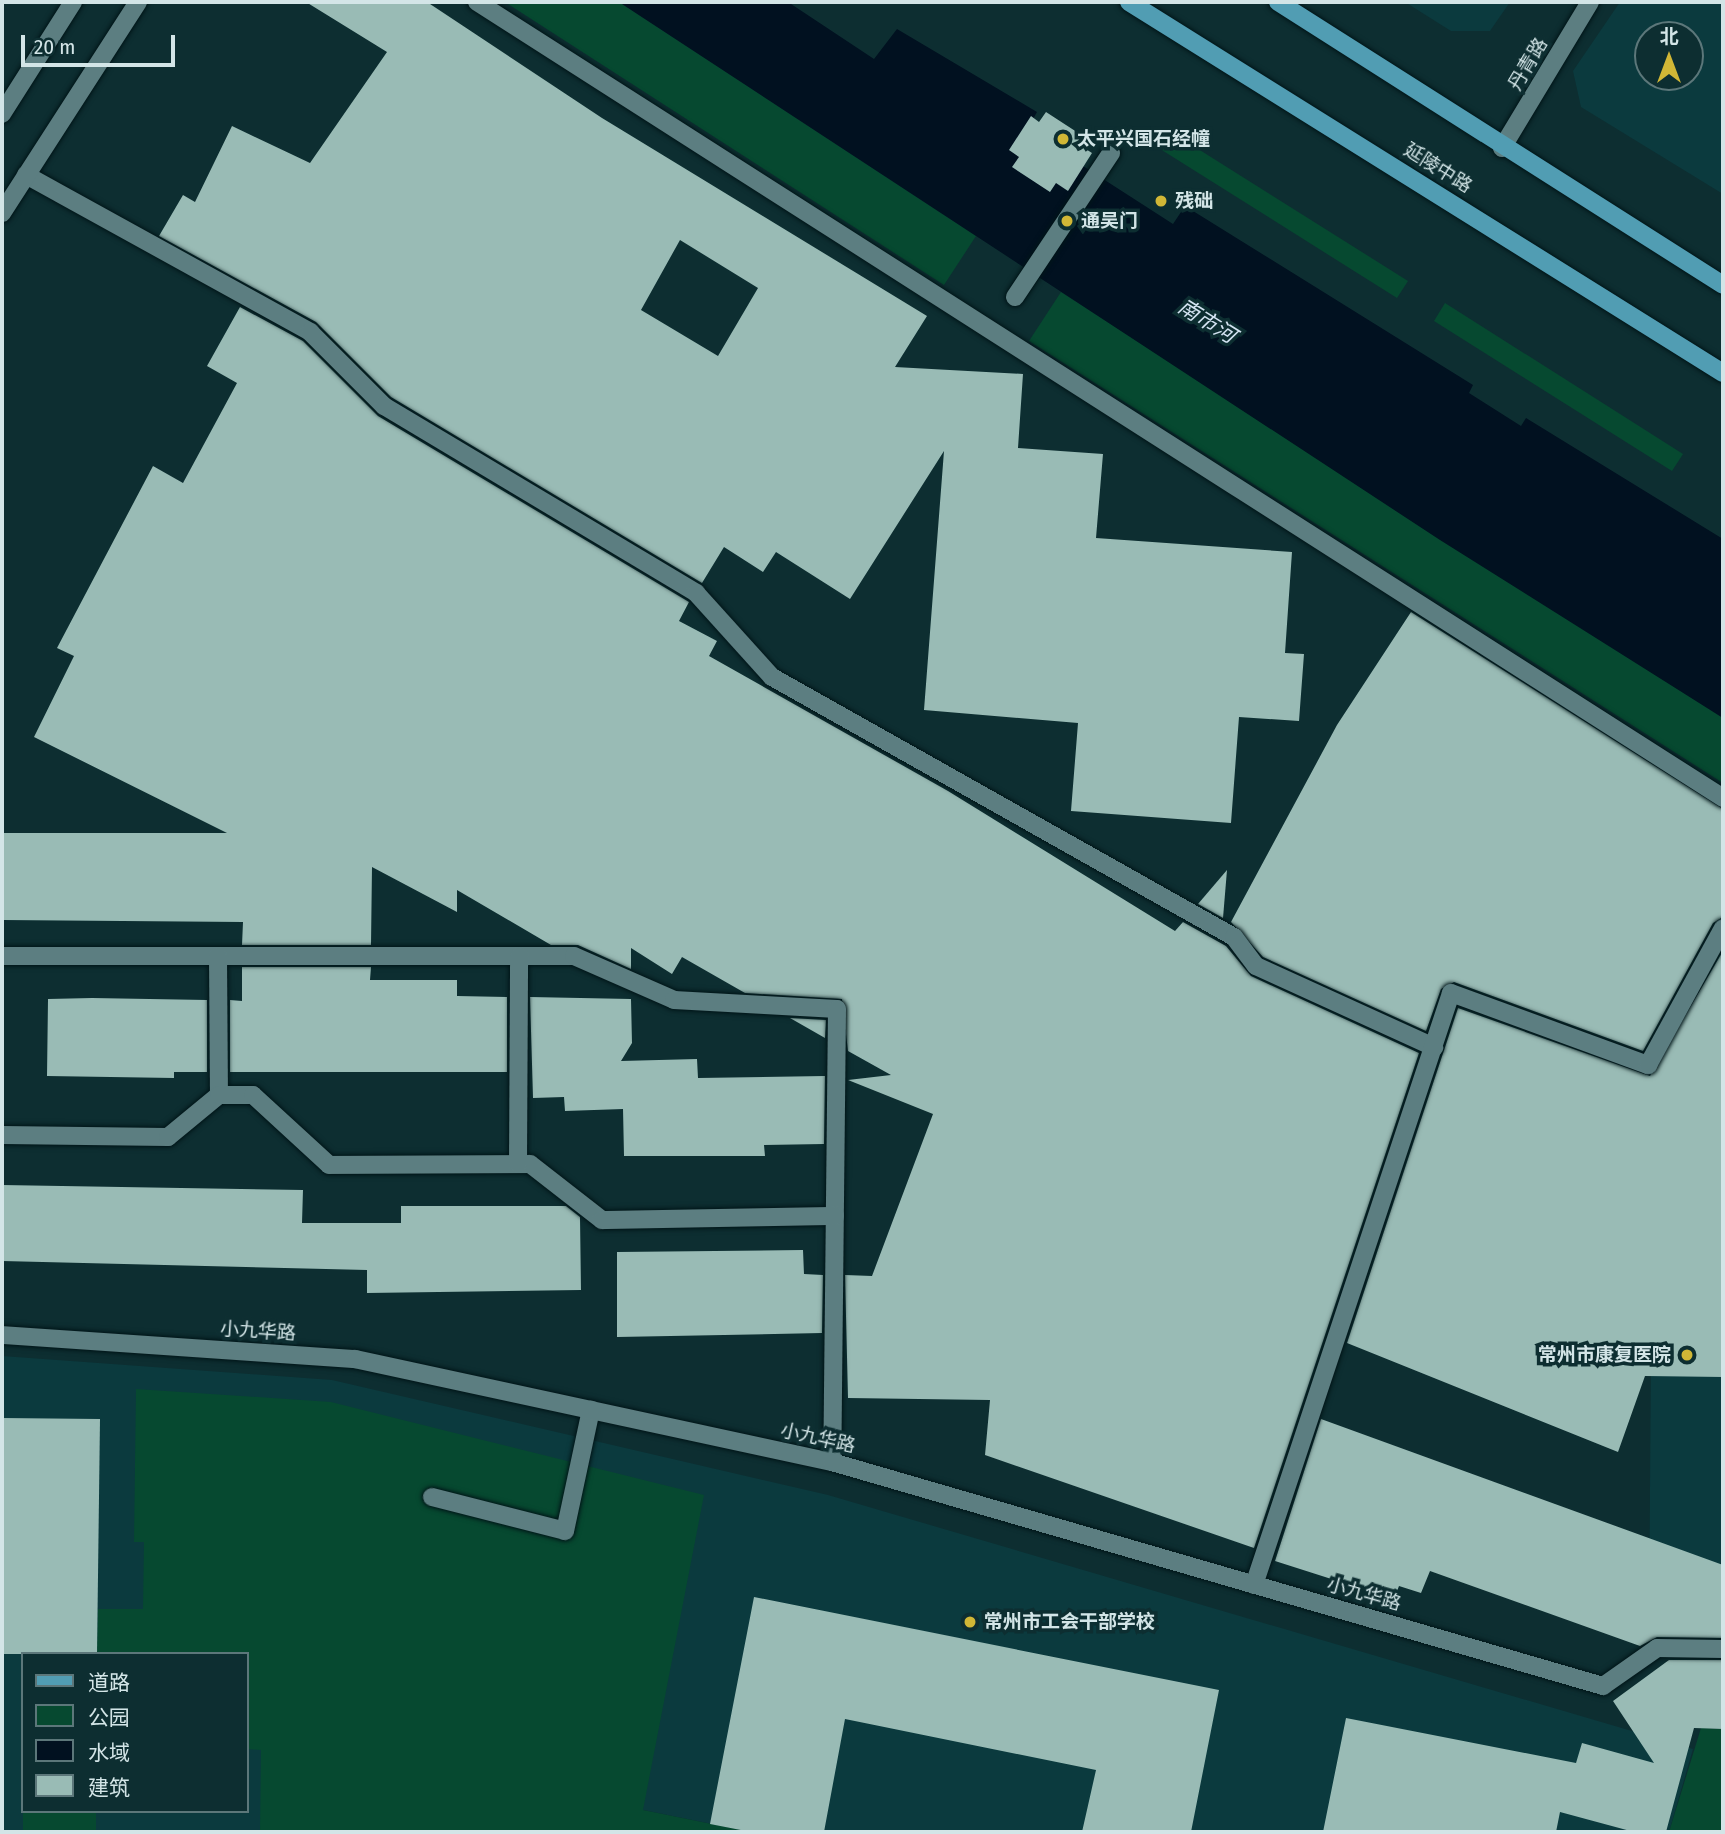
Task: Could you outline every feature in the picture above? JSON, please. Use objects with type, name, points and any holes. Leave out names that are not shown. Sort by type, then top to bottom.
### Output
[{"type":"main road","name":"延陵中路","points":[[1129,2],[1723,373]]},
{"type":"main road","points":[[1278,2],[1502,148],[1723,285]]},
{"type":"street","points":[[2,114],[73,2]]},
{"type":"street","points":[[2,213],[138,2]]},
{"type":"street","points":[[477,2],[1723,797]]},
{"type":"street","name":"丹青路","points":[[1502,148],[1590,2]]},
{"type":"street","points":[[1014,298],[1111,153]]},
{"type":"street","points":[[26,175],[310,332],[384,406],[696,593],[772,677],[1234,937],[1256,966],[1434,1046]]},
{"type":"street","points":[[1254,1585],[1451,992],[1648,1065],[1723,928]]},
{"type":"street","points":[[2,956],[574,956],[674,1000],[837,1009],[832,1462]]},
{"type":"street","points":[[218,956],[219,1096]]},
{"type":"street","points":[[517,1164],[519,956]]},
{"type":"street","points":[[2,1135],[168,1137],[219,1096],[253,1096],[329,1165],[530,1164],[602,1220],[835,1216]]},
{"type":"street","name":"小九华路","points":[[2,1335],[355,1359],[832,1462],[1603,1686],[1657,1648],[1723,1649]]},
{"type":"street","points":[[432,1497],[565,1531],[591,1410]]},
{"type":"shaded area","points":[[1405,2],[1510,2],[1490,31],[1451,31]]},
{"type":"shaded area","points":[[1620,2],[1723,2],[1723,194],[1581,107],[1573,71]]},
{"type":"shaded area","name":"常州市康复医院","points":[[1723,949],[1723,1630],[1649,1628],[1653,1081]]},
{"type":"shaded area","points":[[2,1356],[332,1380],[828,1495],[1693,1749],[1669,1832],[751,1832],[643,1810],[638,1832],[2,1832]]},
{"type":"green space","points":[[505,2],[619,2],[976,236],[944,285]]},
{"type":"green space","points":[[1168,130],[1408,281],[1397,298],[1157,147]]},
{"type":"green space","points":[[1061,292],[1723,718],[1723,783],[1029,341]]},
{"type":"green space","points":[[1445,303],[1683,454],[1672,471],[1434,321]]},
{"type":"green space","points":[[136,1389],[331,1402],[704,1495],[643,1810],[751,1832],[260,1832],[261,1750],[248,1749],[248,1652],[97,1652],[98,1609],[143,1609],[144,1542],[134,1542]]},
{"type":"green space","points":[[1701,1728],[1723,1729],[1723,1832],[1669,1832]]},
{"type":"green space","points":[[23,1813],[96,1813],[96,1832],[23,1832]]},
{"type":"water","name":"南市河","points":[[619,2],[788,2],[874,59],[897,29],[1037,112],[1027,130],[1173,224],[1185,206],[1473,385],[1469,393],[1521,426],[1526,418],[1723,539],[1723,718],[1440,540]]},
{"type":"building","points":[[306,2],[427,2],[602,118],[927,316],[895,367],[1023,374],[1018,448],[1103,454],[1096,538],[1292,552],[1285,653],[1304,654],[1299,721],[1239,717],[1231,823],[1071,811],[1078,723],[924,710],[944,451],[850,599],[776,552],[763,572],[724,547],[702,583],[391,397],[316,322],[159,236],[183,195],[195,202],[232,126],[310,163],[387,52]],"holes":[[[680,240],[758,288],[718,356],[641,310]]]},
{"type":"building","points":[[1046,112],[1086,138],[1081,146],[1092,153],[1068,191],[1056,183],[1050,192],[1012,167],[1019,157],[1009,150],[1031,116],[1039,122]]},
{"type":"building","points":[[240,307],[303,341],[378,416],[689,602],[679,621],[717,641],[709,656],[948,791],[1175,931],[1183,922],[1226,946],[1251,976],[1419,1053],[1254,1548],[985,1455],[990,1400],[848,1398],[845,1275],[872,1276],[933,1114],[848,1080],[891,1075],[848,1051],[842,999],[745,993],[682,957],[672,974],[631,948],[631,969],[578,945],[551,945],[457,890],[457,912],[372,867],[371,945],[242,945],[243,922],[2,920],[2,833],[227,833],[34,737],[74,656],[57,648],[153,466],[183,483],[237,383],[207,366]]},
{"type":"building","points":[[1411,612],[1723,809],[1723,917],[1713,923],[1643,1051],[1454,982],[1441,989],[1426,1031],[1263,957],[1231,922],[1337,725]]},
{"type":"building","points":[[1227,870],[1223,918],[1198,904]]},
{"type":"building","points":[[1723,951],[1723,1377],[1645,1376],[1618,1452],[1347,1343],[1458,1008],[1650,1076]]},
{"type":"building","points":[[242,967],[371,967],[370,980],[457,980],[457,996],[507,997],[507,1072],[230,1072],[230,1000],[242,1001]]},
{"type":"building","points":[[530,997],[631,999],[632,1043],[621,1061],[697,1059],[698,1078],[825,1076],[824,1144],[764,1145],[765,1156],[624,1156],[623,1109],[565,1111],[564,1097],[533,1098]]},
{"type":"building","points":[[48,999],[207,1000],[207,1072],[174,1072],[174,1078],[47,1076]]},
{"type":"building","points":[[790,1018],[826,1020],[825,1038]]},
{"type":"building","points":[[2,1185],[303,1190],[302,1223],[401,1223],[401,1206],[566,1206],[580,1217],[581,1290],[367,1293],[367,1270],[2,1261]]},
{"type":"building","points":[[803,1250],[804,1274],[823,1275],[822,1333],[617,1337],[617,1252]]},
{"type":"building","points":[[2,1418],[100,1419],[97,1652],[2,1654]]},
{"type":"building","points":[[1321,1419],[1723,1565],[1723,1638],[1657,1637],[1640,1646],[1430,1571],[1421,1593],[1399,1586],[1394,1599],[1275,1561]]},
{"type":"building","points":[[754,1597],[1219,1690],[1191,1832],[1082,1832],[1096,1770],[845,1719],[824,1832],[751,1832],[710,1824]]},
{"type":"building","points":[[1669,1660],[1723,1660],[1723,1729],[1694,1728],[1666,1832],[1634,1832],[1560,1812],[1556,1832],[1323,1832],[1346,1718],[1576,1763],[1582,1743],[1654,1763],[1613,1701]]},
{"type":"place","name":"太平兴国石经幢","points":[[1063,139]]},
{"type":"place","name":"残础","points":[[1161,201]]},
{"type":"place","name":"通吴门","points":[[1067,221]]},
{"type":"place","name":"常州市康复医院","points":[[1687,1355]]},
{"type":"place","name":"常州市工会干部学校","points":[[970,1622]]}]
